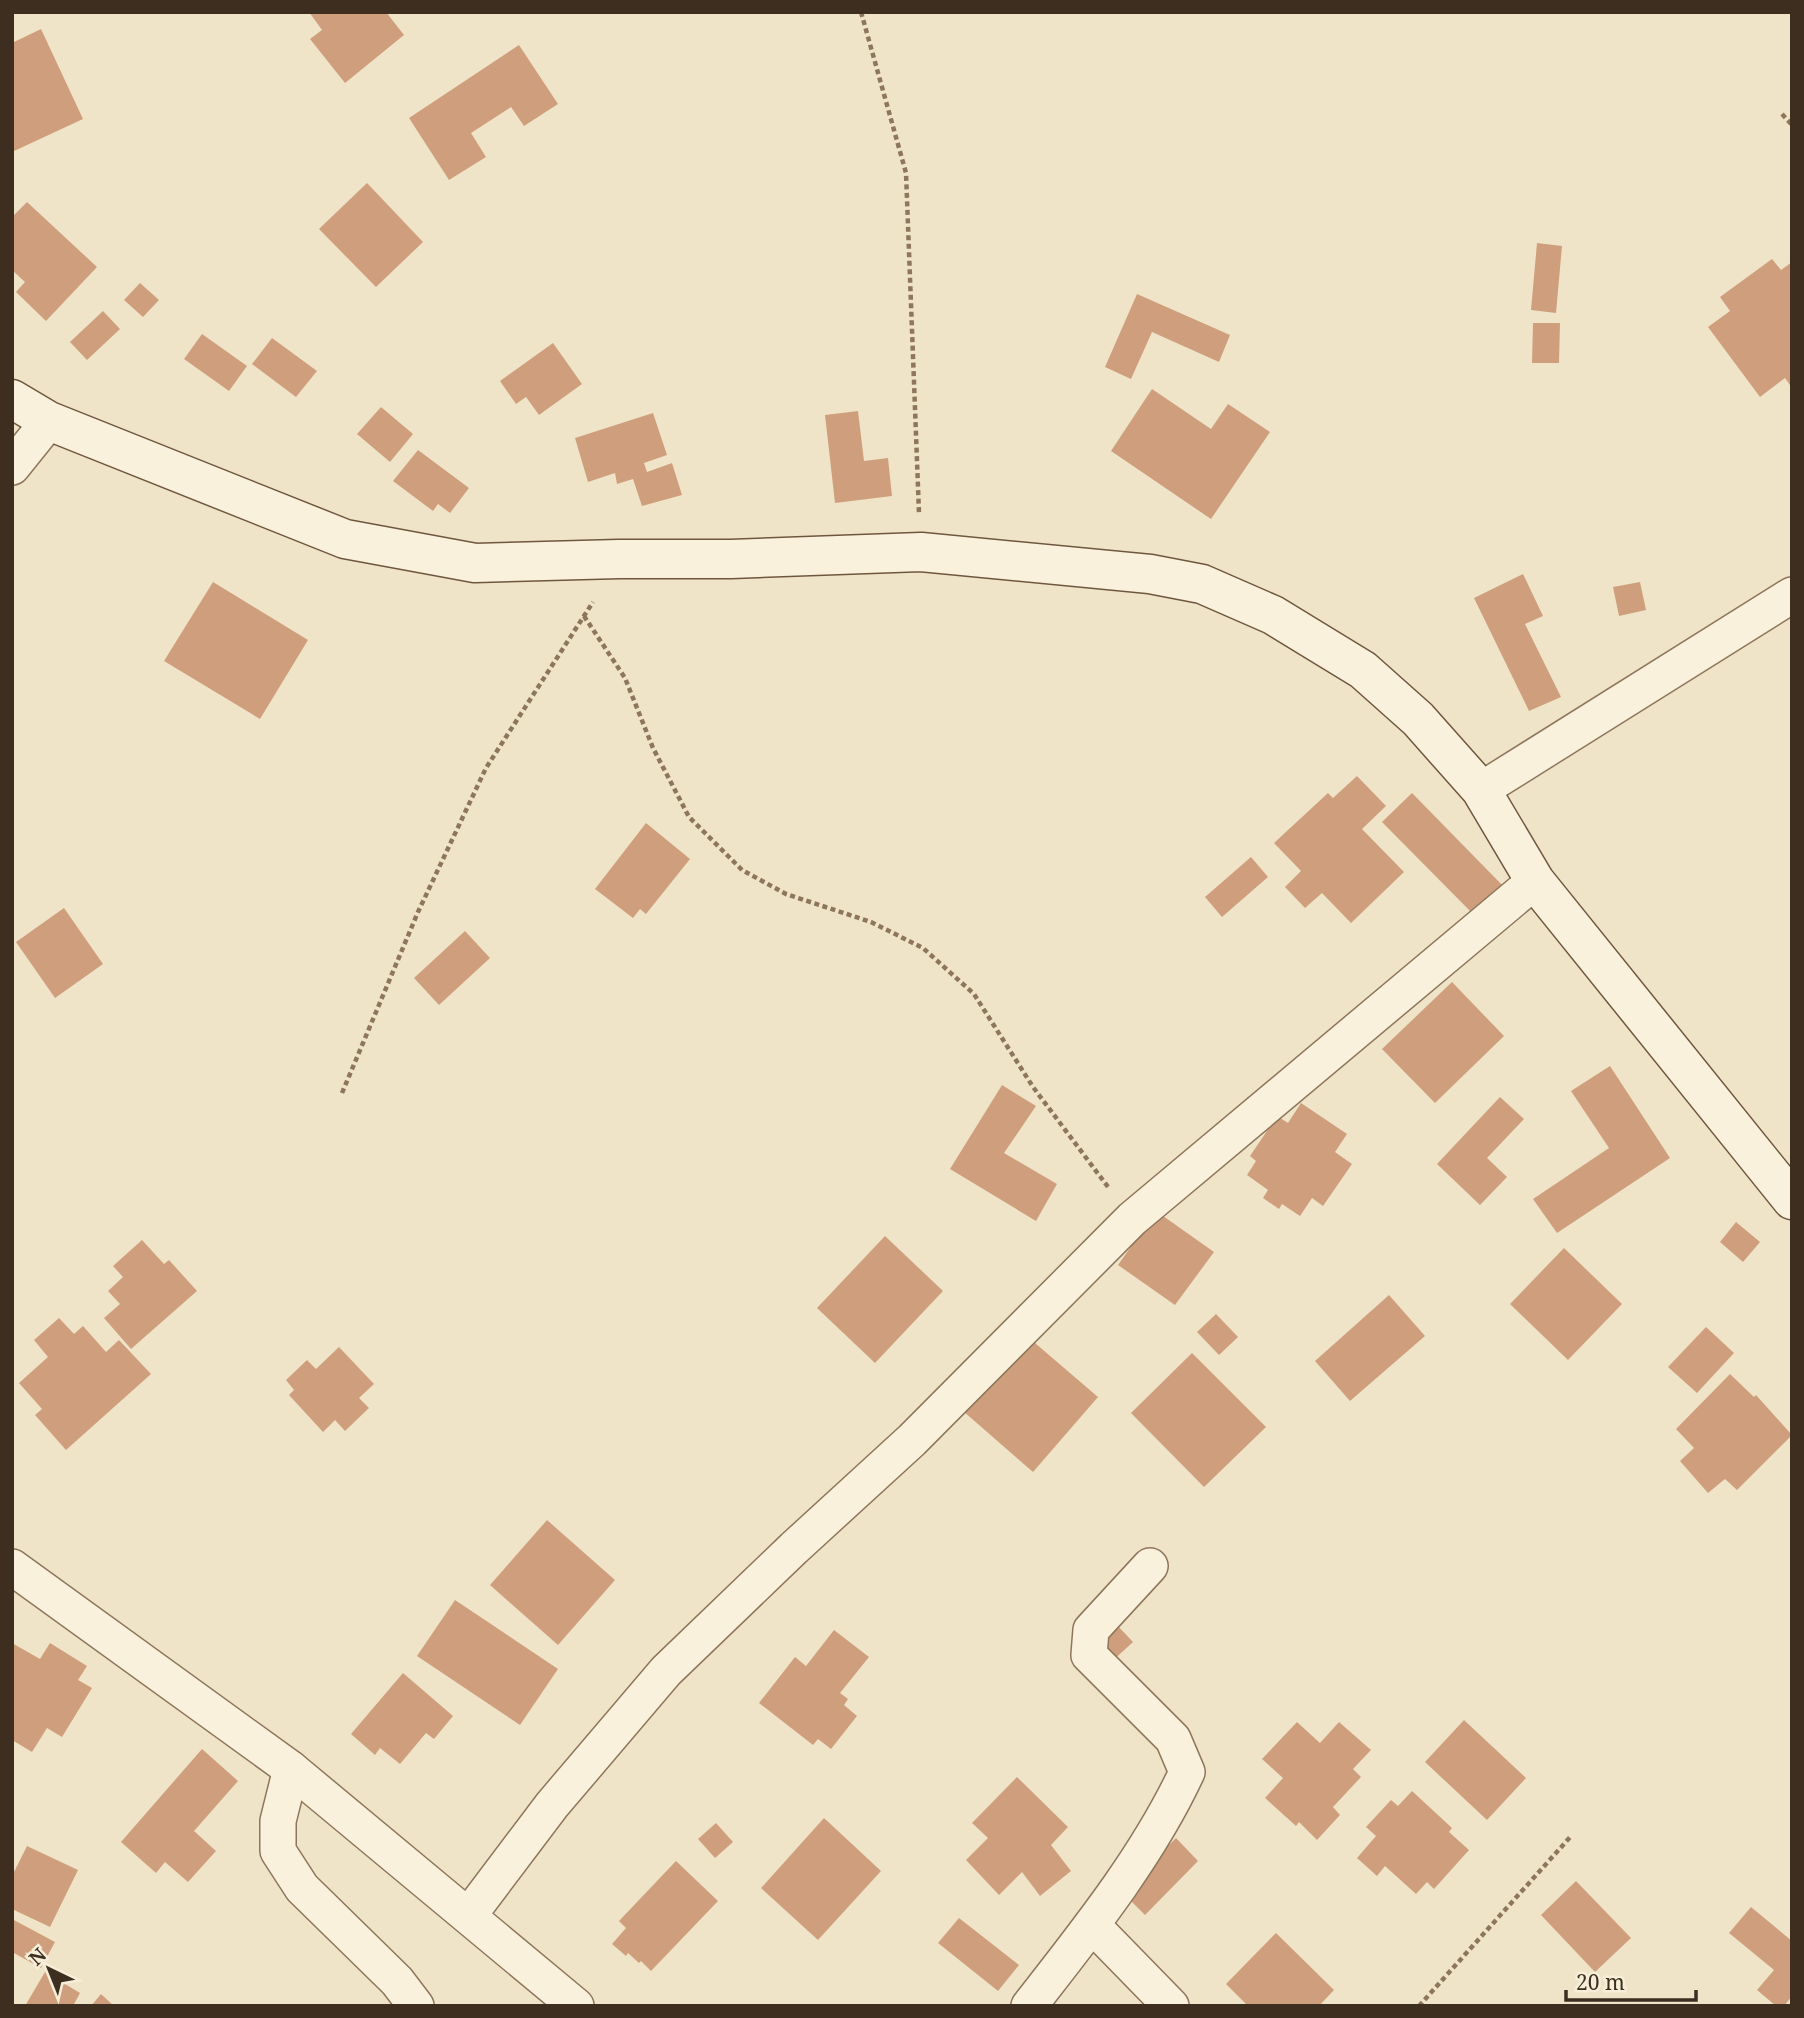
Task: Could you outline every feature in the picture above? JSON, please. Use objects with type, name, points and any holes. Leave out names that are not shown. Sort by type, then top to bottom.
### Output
[{"type":"street","points":[[12,399],[49,421],[345,539],[475,562],[731,559],[921,552],[1150,573],[1202,584],[1273,615],[1363,670],[1418,719],[1481,790],[1535,881],[1792,1200]]},
{"type":"street","points":[[12,467],[49,421]]},
{"type":"street","points":[[1481,790],[1792,596]]},
{"type":"street","points":[[468,1915],[552,1805],[666,1671],[912,1440],[1132,1219],[1535,881]]},
{"type":"street","points":[[1029,2006],[1092,1925],[1172,1805],[1187,1772],[1173,1739],[1089,1655],[1091,1630],[1150,1566]]},
{"type":"street","points":[[12,1567],[291,1769],[576,2006]]},
{"type":"street","points":[[291,1769],[278,1821],[278,1851],[302,1888],[397,1981],[416,2006]]},
{"type":"street","points":[[1092,1925],[1171,2006]]},
{"type":"path","points":[[860,12],[906,173],[921,552]]},
{"type":"path","points":[[1782,114],[1792,125]]},
{"type":"path","points":[[342,1093],[418,912],[486,768],[619,559]]},
{"type":"path","points":[[584,616],[625,678],[653,748],[689,817],[742,870],[786,894],[871,922],[923,948],[974,994],[1032,1087],[1132,1219]]},
{"type":"path","points":[[1419,2006],[1572,1835]]},
{"type":"building","points":[[309,12],[386,12],[404,35],[345,83],[310,39],[322,30]]},
{"type":"building","points":[[41,29],[83,119],[12,152],[12,43]]},
{"type":"building","points":[[519,45],[558,104],[524,126],[511,107],[471,133],[486,157],[449,180],[409,118]]},
{"type":"building","points":[[367,183],[423,242],[376,287],[319,229]]},
{"type":"building","points":[[27,202],[97,267],[46,321],[16,292],[25,282],[12,270],[12,217]]},
{"type":"building","points":[[1537,243],[1562,246],[1556,313],[1531,310]]},
{"type":"building","points":[[1772,259],[1781,270],[1792,262],[1792,388],[1785,378],[1760,397],[1708,327],[1730,311],[1720,297]]},
{"type":"building","points":[[140,283],[159,300],[143,317],[124,300]]},
{"type":"building","points":[[1137,294],[1230,335],[1219,362],[1152,332],[1131,379],[1105,367]]},
{"type":"building","points":[[103,311],[120,329],[87,360],[70,342]]},
{"type":"building","points":[[1533,323],[1560,323],[1559,363],[1532,363]]},
{"type":"building","points":[[202,334],[247,366],[229,391],[184,359]]},
{"type":"building","points":[[272,338],[317,371],[296,397],[252,364]]},
{"type":"building","points":[[553,343],[582,384],[539,415],[526,397],[516,404],[500,381]]},
{"type":"building","points":[[1152,389],[1211,429],[1228,404],[1270,432],[1211,519],[1111,451]]},
{"type":"building","points":[[381,407],[413,434],[390,462],[357,434]]},
{"type":"building","points":[[858,411],[864,461],[888,458],[892,496],[835,503],[825,415]]},
{"type":"building","points":[[653,413],[667,455],[644,463],[647,472],[672,463],[682,495],[642,506],[633,479],[617,484],[615,473],[588,482],[575,438]]},
{"type":"building","points":[[418,450],[469,488],[450,513],[438,504],[433,511],[393,481]]},
{"type":"building","points":[[1523,574],[1543,616],[1525,624],[1561,697],[1529,711],[1474,598]]},
{"type":"building","points":[[213,582],[308,640],[260,719],[164,661]]},
{"type":"building","points":[[1640,582],[1646,610],[1619,616],[1613,587]]},
{"type":"building","points":[[1357,776],[1386,806],[1362,829],[1404,872],[1351,923],[1322,893],[1305,908],[1285,887],[1301,871],[1274,843],[1328,793],[1333,798]]},
{"type":"building","points":[[1412,793],[1506,889],[1477,918],[1382,822]]},
{"type":"building","points":[[646,823],[690,859],[646,914],[640,909],[633,918],[595,889]]},
{"type":"building","points":[[1251,857],[1268,877],[1222,917],[1205,897]]},
{"type":"building","points":[[64,908],[103,964],[55,998],[16,942]]},
{"type":"building","points":[[465,931],[490,958],[439,1005],[414,978]]},
{"type":"building","points":[[1452,982],[1504,1036],[1435,1103],[1382,1049]]},
{"type":"building","points":[[1610,1066],[1670,1158],[1557,1233],[1533,1199],[1609,1148],[1571,1091]]},
{"type":"building","points":[[1002,1085],[1036,1106],[1004,1153],[1057,1184],[1036,1221],[950,1169]]},
{"type":"building","points":[[1500,1097],[1524,1119],[1487,1158],[1507,1177],[1480,1205],[1437,1164]]},
{"type":"building","points":[[1301,1103],[1347,1134],[1335,1152],[1352,1164],[1323,1206],[1312,1198],[1300,1216],[1282,1204],[1279,1209],[1263,1198],[1268,1190],[1247,1175],[1256,1161],[1250,1156],[1277,1116],[1288,1123]]},
{"type":"building","points":[[1156,1211],[1214,1252],[1175,1305],[1118,1265]]},
{"type":"building","points":[[1736,1222],[1760,1242],[1743,1262],[1720,1242]]},
{"type":"building","points":[[885,1236],[943,1291],[875,1363],[817,1308]]},
{"type":"building","points":[[142,1240],[164,1264],[169,1260],[197,1291],[131,1349],[104,1318],[120,1304],[108,1291],[123,1277],[113,1266]]},
{"type":"building","points":[[1564,1248],[1622,1304],[1568,1360],[1510,1304]]},
{"type":"building","points":[[1389,1295],[1425,1336],[1350,1401],[1315,1361]]},
{"type":"building","points":[[1216,1314],[1238,1337],[1219,1355],[1197,1332]]},
{"type":"building","points":[[59,1318],[74,1334],[83,1326],[106,1352],[119,1340],[151,1374],[66,1450],[35,1415],[42,1409],[19,1383],[48,1357],[34,1340]]},
{"type":"building","points":[[1706,1327],[1734,1353],[1697,1393],[1668,1367]]},
{"type":"building","points":[[1028,1337],[1098,1397],[1033,1472],[963,1411]]},
{"type":"building","points":[[339,1347],[374,1384],[359,1398],[369,1408],[345,1431],[335,1420],[323,1432],[289,1395],[294,1390],[286,1380],[307,1360],[316,1369]]},
{"type":"building","points":[[1192,1353],[1266,1427],[1204,1487],[1131,1413]]},
{"type":"building","points":[[1730,1374],[1754,1397],[1756,1395],[1792,1435],[1737,1490],[1725,1479],[1708,1493],[1680,1461],[1694,1448],[1676,1429]]},
{"type":"building","points":[[547,1520],[615,1580],[558,1645],[490,1585]]},
{"type":"building","points":[[455,1600],[558,1669],[520,1725],[417,1656]]},
{"type":"building","points":[[1117,1625],[1133,1642],[1109,1664],[1093,1648]]},
{"type":"building","points":[[834,1630],[869,1657],[840,1693],[848,1699],[844,1705],[857,1716],[831,1749],[818,1739],[813,1745],[759,1703],[795,1657],[806,1666]]},
{"type":"building","points":[[12,1643],[40,1659],[50,1643],[87,1666],[78,1680],[92,1688],[62,1737],[47,1728],[32,1752],[12,1740]]},
{"type":"building","points":[[403,1673],[453,1716],[434,1739],[426,1733],[400,1764],[380,1748],[375,1755],[351,1734]]},
{"type":"building","points":[[1464,1720],[1526,1778],[1487,1820],[1425,1762]]},
{"type":"building","points":[[1297,1722],[1320,1743],[1339,1722],[1371,1750],[1353,1769],[1361,1777],[1333,1807],[1340,1815],[1317,1840],[1299,1822],[1296,1826],[1265,1798],[1283,1778],[1262,1759]]},
{"type":"building","points":[[202,1749],[238,1781],[194,1831],[216,1851],[188,1882],[165,1862],[156,1873],[121,1842]]},
{"type":"building","points":[[1017,1777],[1068,1827],[1051,1845],[1071,1871],[1040,1896],[1022,1872],[999,1895],[966,1860],[988,1838],[972,1823]]},
{"type":"building","points":[[1412,1791],[1452,1828],[1449,1832],[1469,1850],[1434,1889],[1427,1882],[1416,1894],[1385,1866],[1377,1876],[1357,1858],[1376,1836],[1366,1827],[1391,1800],[1398,1806]]},
{"type":"building","points":[[824,1818],[881,1871],[818,1940],[761,1888]]},
{"type":"building","points":[[716,1823],[733,1842],[715,1858],[698,1839]]},
{"type":"building","points":[[1176,1838],[1198,1861],[1145,1915],[1122,1892]]},
{"type":"building","points":[[27,1846],[78,1870],[50,1927],[12,1909],[12,1876]]},
{"type":"building","points":[[676,1861],[718,1901],[651,1971],[641,1961],[639,1963],[628,1953],[626,1956],[612,1944],[626,1928],[619,1921]]},
{"type":"building","points":[[1576,1881],[1631,1938],[1595,1972],[1541,1915]]},
{"type":"building","points":[[1751,1907],[1792,1941],[1792,1996],[1784,2006],[1776,2006],[1757,1990],[1774,1970],[1729,1933]]},
{"type":"building","points":[[959,1918],[1019,1965],[998,1991],[938,1943]]},
{"type":"building","points":[[12,1919],[55,1942],[41,1968],[12,1952]]},
{"type":"building","points":[[1276,1933],[1334,1990],[1319,2006],[1248,2006],[1226,1984]]},
{"type":"building","points":[[45,1972],[80,1993],[73,2006],[25,2006]]},
{"type":"building","points":[[101,1994],[114,2006],[91,2006]]}]
